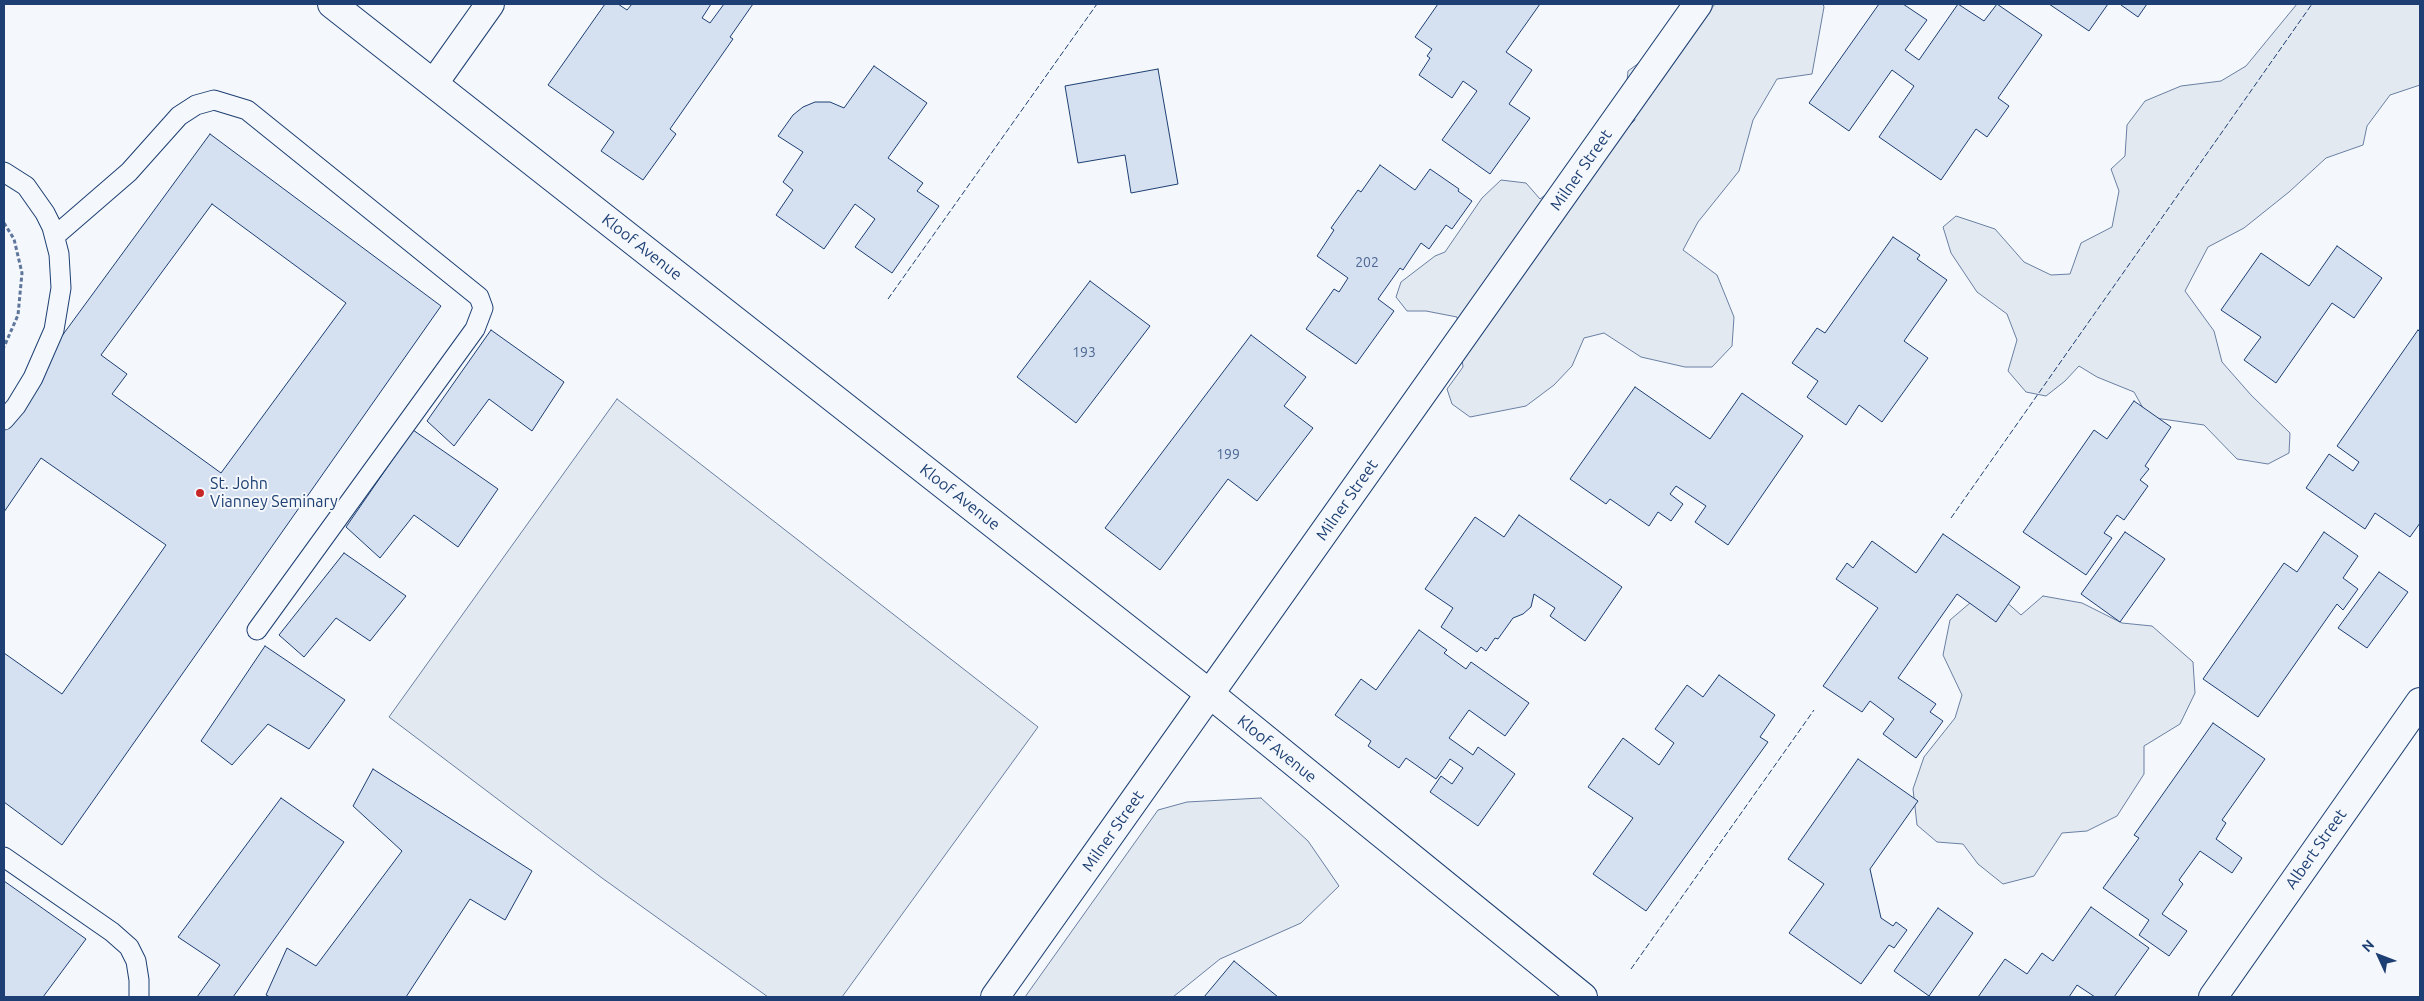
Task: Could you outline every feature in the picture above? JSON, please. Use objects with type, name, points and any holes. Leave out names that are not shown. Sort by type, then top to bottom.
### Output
[{"type":"street","name":"Kloof Avenue","points":[[332,4],[1210,694],[1583,997]]},
{"type":"street","points":[[434,83],[490,4]]},
{"type":"street","name":"Milner Street","points":[[995,997],[1698,4]]},
{"type":"street","name":"Albert Street","points":[[2213,997],[2420,702]]},
{"type":"lane","points":[[55,236],[129,172],[179,116],[196,104],[214,100],[247,110],[479,297],[483,308],[475,329],[257,630]]},
{"type":"lane","points":[[4,172],[26,186],[36,198],[55,236],[59,254],[61,288],[54,330],[33,378],[16,406],[4,420]]},
{"type":"lane","points":[[4,857],[112,932],[129,947],[136,961],[139,997]]},
{"type":"path","points":[[4,223],[14,239],[22,273],[18,315],[4,347]]},
{"type":"shaded area","points":[[1715,4],[1823,4],[1824,7],[1812,74],[1777,79],[1753,120],[1739,171],[1698,222],[1683,250],[1717,275],[1734,317],[1732,346],[1712,367],[1685,367],[1641,357],[1604,333],[1584,338],[1572,366],[1554,385],[1526,406],[1470,417],[1452,404],[1447,389],[1463,367],[1457,317],[1426,311],[1407,311],[1396,297],[1401,282],[1435,256],[1445,252],[1482,198],[1501,180],[1526,183],[1540,199],[1612,143],[1635,120],[1626,91],[1628,71],[1654,52],[1692,35]]},
{"type":"shaded area","points":[[2297,4],[2420,4],[2420,85],[2390,95],[2367,126],[2363,145],[2326,158],[2289,192],[2244,228],[2208,247],[2185,291],[2214,331],[2222,362],[2251,395],[2290,433],[2289,453],[2268,464],[2237,459],[2204,425],[2148,417],[2134,392],[2097,377],[2079,366],[2065,381],[2046,396],[2026,392],[2008,371],[2017,340],[2007,314],[1977,292],[1951,253],[1943,227],[1956,216],[1995,229],[2024,262],[2051,275],[2070,274],[2081,243],[2112,227],[2119,191],[2111,169],[2125,156],[2127,125],[2145,101],[2181,86],[2221,81],[2246,66]]},
{"type":"shaded area","points":[[617,399],[1038,727],[842,997],[768,997],[602,878],[389,717]]},
{"type":"shaded area","points":[[2043,596],[2082,603],[2122,623],[2152,626],[2193,662],[2195,693],[2180,724],[2144,746],[2144,774],[2117,816],[2087,831],[2062,833],[2034,876],[2003,884],[1978,864],[1963,844],[1937,842],[1917,825],[1913,789],[1924,757],[1955,718],[1962,695],[1943,655],[1950,620],[1977,597],[2004,600],[2021,615]]},
{"type":"shaded area","points":[[1261,798],[1308,841],[1339,886],[1301,923],[1220,959],[1173,997],[1025,997],[1158,810],[1187,802]]},
{"type":"building","points":[[605,4],[618,4],[627,10],[632,4],[711,4],[702,18],[710,23],[724,4],[753,4],[730,37],[733,39],[670,129],[676,134],[643,180],[601,151],[614,132],[548,85]]},
{"type":"building","points":[[1438,4],[1540,4],[1506,52],[1532,70],[1509,104],[1530,118],[1490,174],[1442,140],[1477,91],[1463,81],[1452,98],[1419,75],[1430,58],[1427,56],[1432,49],[1415,37]]},
{"type":"building","points":[[1879,4],[1903,4],[1927,20],[1905,50],[1919,60],[1958,4],[1984,21],[1997,4],[2042,35],[1998,98],[2009,106],[1987,137],[1976,129],[1941,180],[1879,137],[1914,86],[1892,70],[1849,131],[1809,103]]},
{"type":"building","points":[[2049,4],[2108,4],[2089,31]]},
{"type":"building","points":[[2122,4],[2147,4],[2138,17]]},
{"type":"building","points":[[874,66],[927,103],[888,158],[923,183],[917,191],[939,206],[892,273],[855,247],[875,219],[855,204],[824,249],[776,215],[793,190],[783,182],[803,152],[778,136],[793,115],[803,107],[815,102],[830,102],[844,108]]},
{"type":"building","points":[[1158,69],[1178,184],[1131,193],[1125,155],[1078,163],[1065,86]]},
{"type":"building","name":"St. John Vianney Seminary","points":[[210,134],[441,306],[62,845],[4,802],[4,653],[62,694],[166,545],[41,458],[4,512],[4,415]],"holes":[[[212,204],[346,303],[221,473],[112,394],[127,374],[101,355]]]},
{"type":"building","points":[[1380,165],[1415,190],[1430,169],[1459,189],[1458,191],[1472,201],[1452,229],[1446,225],[1429,249],[1421,243],[1403,270],[1400,268],[1378,299],[1394,311],[1356,364],[1306,329],[1334,289],[1339,292],[1348,278],[1317,256],[1334,230],[1331,228],[1358,190],[1361,192]]},
{"type":"building","points":[[1893,237],[1920,255],[1917,259],[1947,280],[1904,341],[1928,358],[1882,422],[1859,405],[1846,425],[1807,397],[1818,381],[1792,363],[1817,328],[1825,333]]},
{"type":"building","points":[[2337,246],[2382,278],[2354,318],[2332,303],[2276,383],[2244,360],[2261,337],[2221,310],[2261,253],[2309,286]]},
{"type":"building","points":[[1090,281],[1150,326],[1076,423],[1017,377]]},
{"type":"building","points":[[491,330],[564,382],[532,431],[489,399],[454,446],[427,421]]},
{"type":"building","points":[[2418,330],[2420,332],[2420,523],[2410,537],[2375,513],[2365,529],[2306,488],[2329,454],[2353,471],[2359,462],[2337,446]]},
{"type":"building","points":[[1251,335],[1306,377],[1284,406],[1313,428],[1257,501],[1228,479],[1160,570],[1105,528]]},
{"type":"building","points":[[1635,387],[1710,439],[1742,393],[1803,436],[1728,545],[1695,522],[1706,506],[1676,486],[1670,494],[1683,504],[1671,521],[1658,512],[1649,526],[1610,499],[1606,504],[1570,479]]},
{"type":"building","points":[[2134,401],[2171,427],[2145,466],[2149,469],[2140,480],[2148,486],[2124,520],[2117,515],[2104,533],[2112,538],[2086,575],[2023,532],[2094,430],[2107,439]]},
{"type":"building","points":[[413,430],[498,489],[458,547],[414,515],[380,558],[346,527]]},
{"type":"building","points":[[1519,515],[1622,587],[1585,641],[1550,616],[1555,608],[1534,594],[1531,607],[1523,614],[1513,618],[1498,639],[1495,638],[1486,651],[1481,647],[1477,652],[1441,627],[1453,608],[1425,589],[1475,517],[1504,537]]},
{"type":"building","points":[[2125,532],[2165,559],[2120,622],[2081,594]]},
{"type":"building","points":[[2324,532],[2358,556],[2343,578],[2358,589],[2343,610],[2337,604],[2258,717],[2203,679],[2284,563],[2297,572]]},
{"type":"building","points":[[1943,534],[2020,587],[1996,622],[1957,594],[1898,678],[1936,704],[1930,712],[1943,721],[1916,758],[1883,734],[1894,719],[1870,701],[1862,712],[1823,686],[1878,608],[1836,579],[1847,563],[1853,568],[1872,541],[1916,573]]},
{"type":"building","points":[[344,553],[406,596],[370,641],[336,618],[304,657],[279,635]]},
{"type":"building","points":[[2379,572],[2408,592],[2367,648],[2338,628]]},
{"type":"building","points":[[1419,630],[1447,650],[1444,653],[1466,669],[1471,662],[1529,703],[1505,736],[1469,710],[1449,738],[1473,755],[1478,747],[1515,774],[1478,826],[1430,792],[1441,776],[1452,784],[1463,768],[1450,759],[1436,779],[1406,758],[1399,768],[1368,746],[1371,741],[1335,715],[1361,679],[1376,690]]},
{"type":"building","points":[[265,646],[345,700],[309,749],[268,724],[232,765],[201,741]]},
{"type":"building","points":[[1719,675],[1775,715],[1760,737],[1768,742],[1646,911],[1593,874],[1633,818],[1588,787],[1623,738],[1659,765],[1674,743],[1655,729],[1687,685],[1703,697]]},
{"type":"building","points":[[2213,723],[2265,759],[2222,820],[2226,823],[2216,839],[2242,858],[2232,873],[2200,851],[2179,880],[2183,884],[2162,914],[2187,931],[2169,956],[2139,935],[2149,920],[2103,888],[2139,838],[2134,835]]},
{"type":"building","points":[[1858,759],[1918,801],[1870,869],[1881,918],[1893,926],[1896,922],[1907,930],[1894,948],[1889,945],[1861,984],[1789,933],[1824,884],[1788,859]]},
{"type":"building","points":[[373,769],[532,871],[505,920],[470,899],[406,997],[270,997],[266,995],[287,948],[316,966],[402,851],[353,806]]},
{"type":"building","points":[[281,798],[344,842],[233,997],[197,997],[220,965],[178,937]]},
{"type":"building","points":[[4,881],[86,939],[43,997],[4,997]]},
{"type":"building","points":[[2091,907],[2149,948],[2114,997],[2095,997],[2077,985],[2069,997],[1978,997],[2005,959],[2027,974],[2042,953],[2053,961]]},
{"type":"building","points":[[1938,908],[1973,933],[1929,996],[1894,971]]},
{"type":"building","points":[[1234,961],[1278,997],[1204,997]]},
{"type":"fence","points":[[888,299],[1097,4]]},
{"type":"fence","points":[[1951,518],[2312,4]]},
{"type":"fence","points":[[1631,969],[1814,710]]},
{"type":"place","name":"St. John Vianney Seminary","points":[[200,493]]}]
